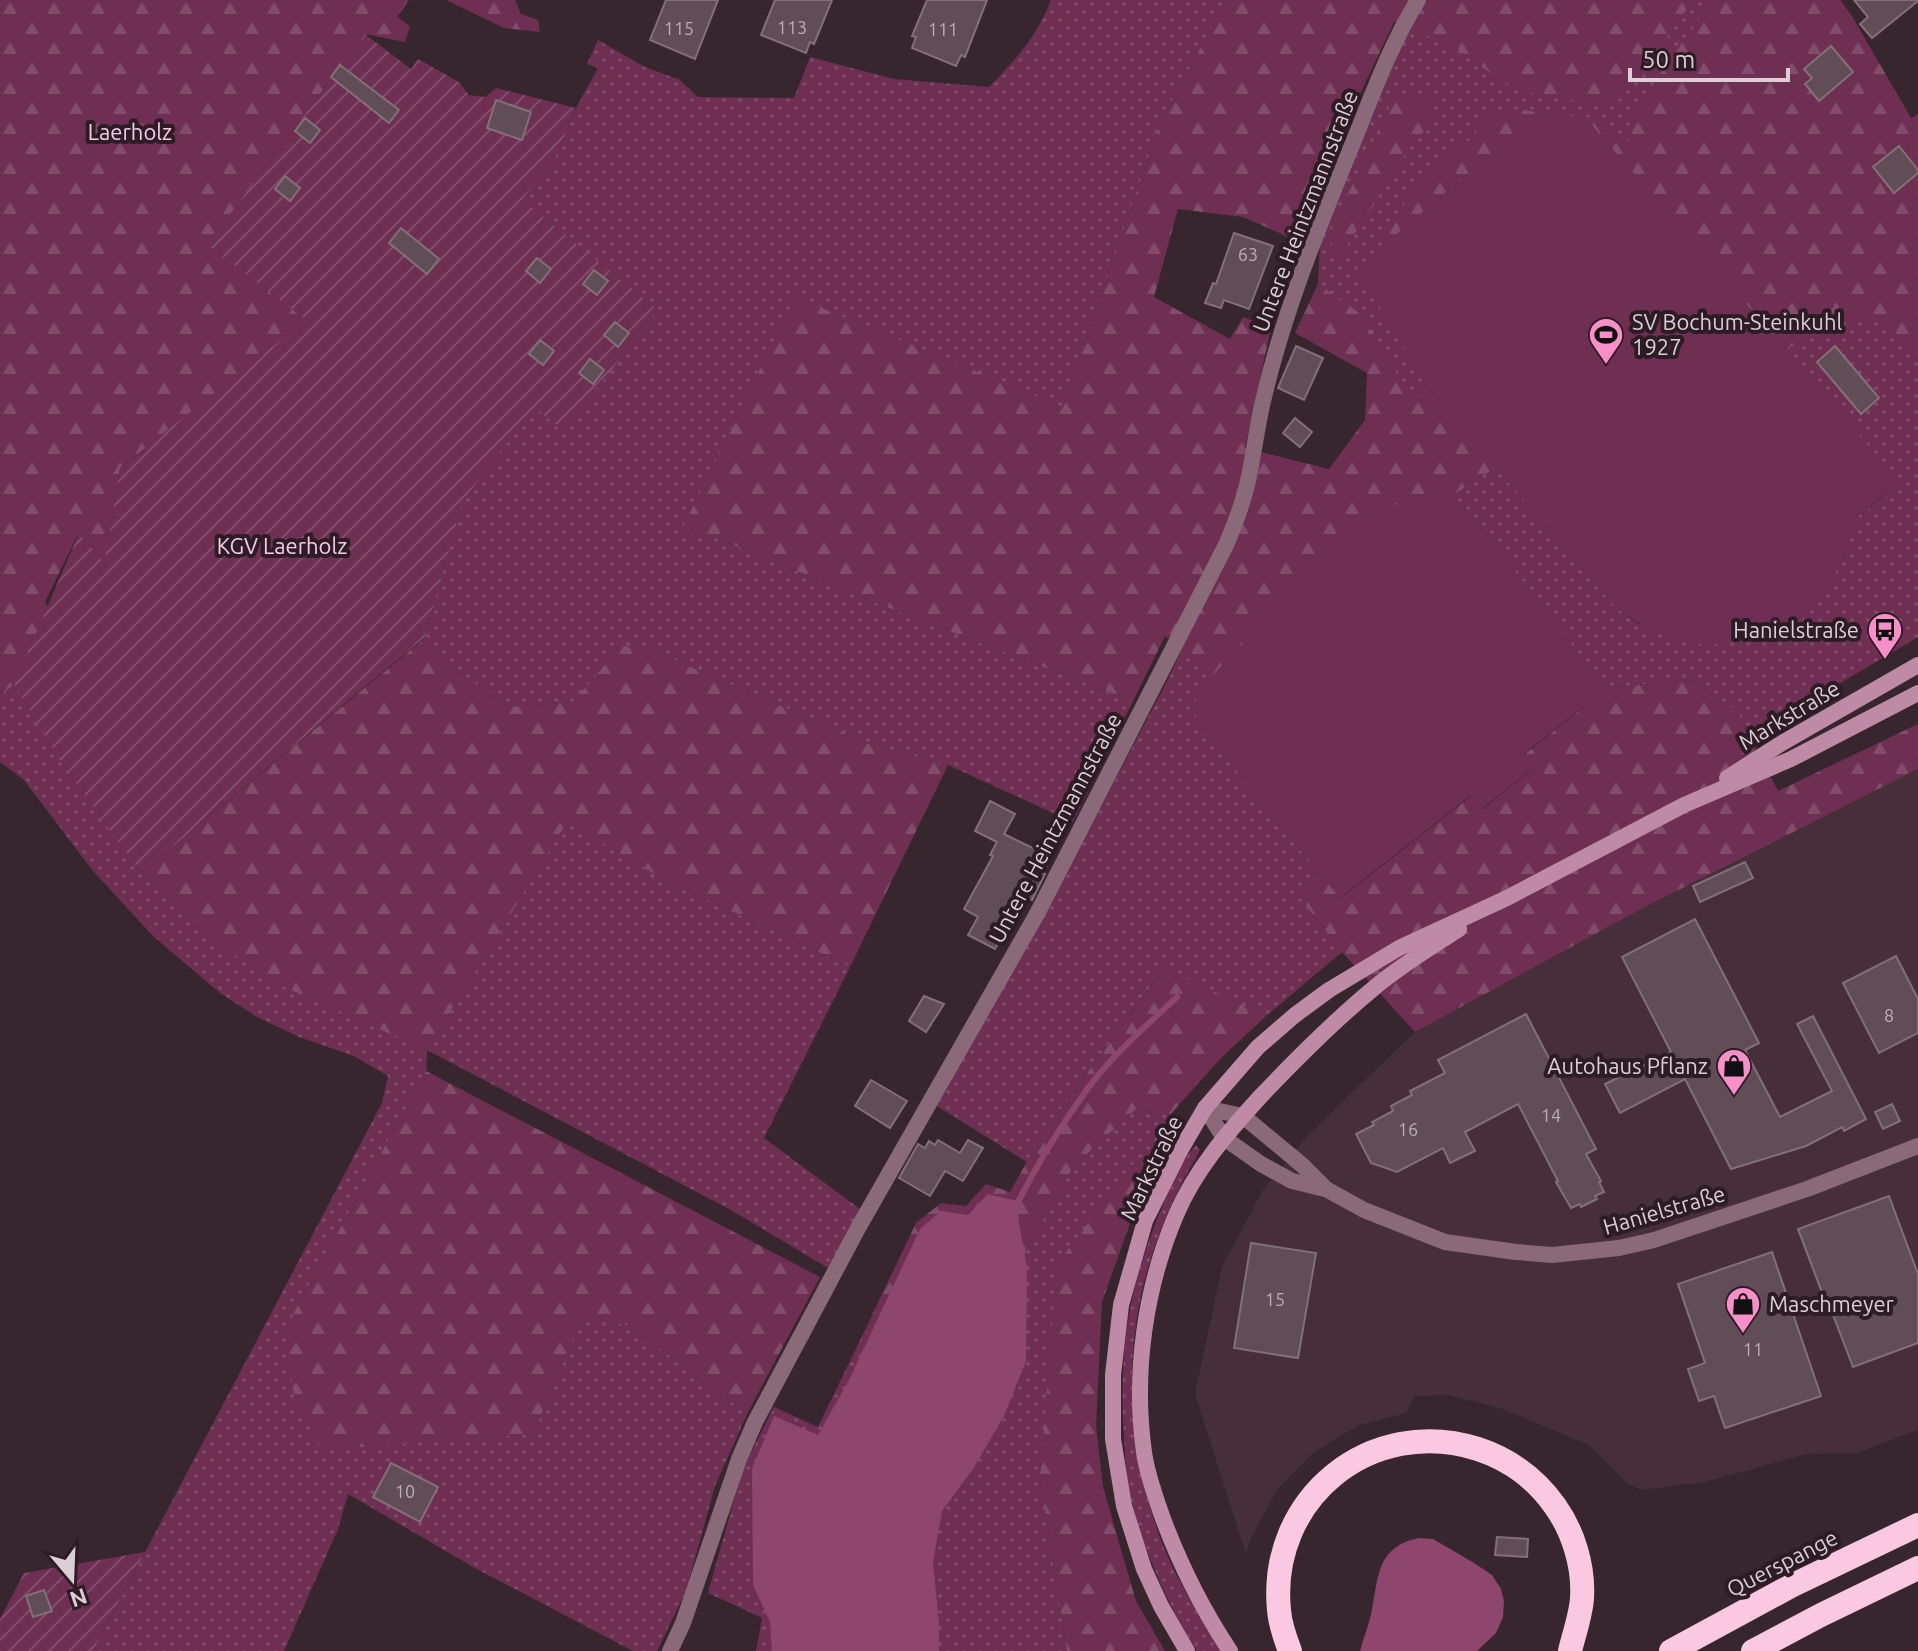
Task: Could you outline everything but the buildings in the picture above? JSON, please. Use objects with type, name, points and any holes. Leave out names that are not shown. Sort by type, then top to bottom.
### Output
[{"type":"highway","points":[[1290,1651],[1279,1610],[1279,1581],[1284,1550],[1294,1525],[1309,1501],[1349,1464],[1368,1454],[1411,1441],[1433,1440],[1460,1443],[1496,1455],[1525,1473],[1544,1491],[1566,1522],[1579,1564],[1582,1599],[1570,1651]]},
{"type":"highway","name":"Querspange","points":[[1671,1651],[1791,1586],[1918,1525]]},
{"type":"highway","points":[[1753,1651],[1918,1568]]},
{"type":"main road","name":"Markstraße","points":[[1684,805],[1782,743],[1918,665]]},
{"type":"main road","name":"Markstraße","points":[[1187,1651],[1144,1569],[1124,1506],[1113,1439],[1113,1375],[1121,1305],[1145,1221],[1205,1108],[1258,1047],[1295,1015],[1329,990],[1399,948],[1507,898],[1684,805],[1791,759],[1918,693]]},
{"type":"main road","name":"Markstraße","points":[[1230,1651],[1178,1559],[1144,1453],[1140,1383],[1146,1324],[1153,1287],[1177,1213],[1203,1166],[1224,1138],[1282,1074],[1374,988],[1409,961],[1507,898]]},
{"type":"street","name":"Untere Heintzmannstraße","points":[[670,1651],[683,1623],[739,1459],[761,1410],[857,1230],[1038,912],[1226,545],[1239,514],[1248,479],[1263,398],[1310,247],[1386,62],[1418,0]]},
{"type":"street","name":"Hanielstraße","points":[[1205,1108],[1243,1116],[1326,1189]]},
{"type":"street","name":"Hanielstraße","points":[[1205,1108],[1224,1138],[1292,1181],[1326,1189],[1364,1210],[1445,1242],[1552,1255],[1587,1253],[1654,1240],[1807,1189],[1918,1146]]},
{"type":"shaded area","points":[[1918,769],[1918,1430],[1857,1453],[1806,1454],[1705,1482],[1641,1490],[1627,1483],[1589,1445],[1500,1408],[1448,1395],[1415,1396],[1406,1413],[1359,1425],[1314,1452],[1277,1490],[1250,1540],[1246,1554],[1195,1394],[1222,1267],[1263,1190],[1308,1135],[1415,1032],[1645,907]]},
{"type":"shaded area","points":[[988,1194],[1018,1201],[1027,1268],[1026,1361],[1004,1416],[973,1469],[942,1511],[933,1562],[939,1651],[772,1651],[770,1622],[753,1585],[752,1469],[774,1416],[818,1435],[849,1380],[920,1229],[941,1211],[968,1215]]},
{"type":"shaded area","points":[[1419,1538],[1433,1539],[1492,1575],[1504,1601],[1503,1617],[1496,1633],[1477,1651],[1360,1651],[1382,1566],[1394,1549]]},
{"type":"green space","name":"Laerholz","points":[[0,0],[409,0],[397,17],[410,26],[405,42],[365,34],[208,244],[307,320],[120,468],[104,565],[78,534],[45,602],[67,640],[0,696]]},
{"type":"green space","points":[[446,0],[515,0],[521,14],[538,20],[540,32],[504,28]]},
{"type":"green space","points":[[1051,0],[1226,0],[1160,123],[1063,407],[681,530],[713,537],[1133,701],[1073,822],[948,765],[869,744],[654,651],[622,647],[573,702],[508,707],[419,643],[425,637],[462,500],[535,407],[564,431],[522,200],[558,153],[576,108],[598,68],[587,64],[598,40],[645,67],[680,80],[698,97],[794,98],[810,57],[894,79],[989,87],[1025,47]]},
{"type":"green space","points":[[1226,0],[1693,0],[1621,98],[1613,104],[1602,106],[1536,94],[1504,83],[1456,48],[1394,22],[1359,96],[1302,243],[1243,217],[1178,209],[1154,297],[1230,339],[1243,317],[1271,328],[1245,448],[1329,469],[1365,420],[1367,373],[1295,333],[1318,284],[1361,314],[1416,405],[1423,382],[1495,468],[1448,498],[1427,494],[1402,500],[1326,558],[1214,674],[1165,636],[1133,701],[713,537],[681,531],[795,297],[1063,407],[1160,123]]},
{"type":"green space","points":[[1430,0],[1840,0],[1853,18],[1773,78],[1918,222],[1918,637],[1749,734],[1737,711],[1690,679],[1606,689],[1463,504],[1190,708],[1255,796],[1319,873],[1294,890],[1342,952],[1266,1016],[1163,969],[1041,1136],[1027,1162],[937,1106],[1051,902],[1164,687],[1242,525],[1329,469],[1387,414],[1357,319],[1318,284],[1320,241],[1404,40]],"holes":[[[1423,382],[1899,483],[1855,519],[1843,558],[1810,605],[1786,624],[1763,635],[1638,624],[1613,605]]]},
{"type":"green space","points":[[1713,0],[1840,0],[1911,118],[1918,114],[1918,356],[1882,322],[1837,318],[1779,354],[1461,179],[1379,249],[1408,197],[1454,149],[1474,137],[1481,120],[1504,108],[1594,118],[1626,141],[1631,137],[1628,129],[1634,110]]},
{"type":"green space","name":"KGV Laerholz","points":[[365,34],[411,69],[418,59],[459,82],[469,95],[485,97],[496,88],[576,108],[558,153],[522,200],[658,310],[564,431],[535,408],[463,500],[425,637],[141,873],[63,765],[14,684],[79,533],[104,563],[120,468],[306,320],[207,245]]},
{"type":"green space","points":[[1432,95],[1431,123],[1411,146],[1339,258],[1328,237],[1394,96]]},
{"type":"green space","name":"SV Bochum-Steinkuhl 1927","points":[[1535,117],[1592,125],[1900,482],[1854,523],[1839,566],[1817,598],[1780,627],[1735,642],[1688,642],[1651,630],[1613,605],[1423,382],[1357,268]]},
{"type":"green space","points":[[1427,494],[1463,504],[1606,689],[1525,753],[1536,766],[1482,809],[1470,796],[1340,898],[1255,796],[1190,708],[1214,674],[1326,558],[1402,500]]},
{"type":"green space","points":[[419,643],[508,707],[572,702],[622,646],[654,651],[869,744],[948,765],[850,967],[663,879],[567,822],[427,1050],[273,982],[195,927],[141,873]]},
{"type":"green space","points":[[1690,679],[1737,711],[1778,791],[1918,724],[1918,769],[1645,907],[1415,1032],[1342,952],[1294,890],[1319,873],[1341,898],[1471,796],[1483,809],[1535,767],[1525,754],[1606,689]]},
{"type":"green space","points":[[14,684],[141,873],[195,927],[427,1050],[426,1071],[293,1314],[533,1434],[583,1315],[630,1326],[747,1414],[715,1486],[686,1591],[657,1651],[633,1651],[475,1568],[348,1494],[338,1529],[284,1651],[93,1651],[382,1103],[388,1076],[354,1056],[299,1037],[257,1017],[220,993],[154,937],[93,871],[24,780],[0,762],[0,696]]},
{"type":"green space","points":[[567,821],[663,879],[850,967],[764,1138],[860,1209],[828,1268],[731,1210],[427,1050]]},
{"type":"green space","points":[[1164,968],[1266,1016],[1219,1060],[1170,1115],[1135,1110],[1073,1167],[1025,1251],[1027,1273],[882,1347],[865,1330],[916,1223],[941,1203],[966,1206],[986,1184],[1010,1192],[1041,1136]]},
{"type":"green space","points":[[426,1071],[820,1277],[747,1414],[630,1326],[583,1315],[533,1434],[322,1450],[295,1401],[287,1351],[293,1314]]},
{"type":"green space","points":[[1135,1110],[1170,1115],[1154,1155],[1131,1166],[1040,1479],[1067,1651],[756,1651],[762,1618],[708,1593],[743,1468],[774,1407],[818,1427],[865,1330],[882,1347],[1025,1251],[1073,1167]]},
{"type":"green space","points":[[1196,1145],[1200,1150],[1167,1214],[1145,1278],[1132,1361],[1132,1404],[1144,1487],[1156,1527],[1177,1577],[1221,1651],[1197,1651],[1160,1582],[1133,1507],[1124,1444],[1124,1352],[1138,1273],[1169,1191],[1183,1162]]},
{"type":"green space","points":[[1154,1155],[1102,1302],[1096,1426],[1103,1487],[1136,1601],[1165,1651],[1067,1651],[1040,1479],[1057,1264],[1132,1166]]},
{"type":"green space","points":[[145,1552],[93,1651],[0,1651],[0,1619],[24,1573]]},
{"type":"waterway","points":[[1015,1208],[1057,1134],[1096,1078],[1177,997]]},
{"type":"place","name":"SV Bochum-Steinkuhl 1927","points":[[1606,366]]},
{"type":"place","name":"Hanielstraße","points":[[1885,661]]},
{"type":"place","name":"Autohaus Pflanz","points":[[1734,1097]]},
{"type":"place","name":"Maschmeyer","points":[[1743,1335]]}]
